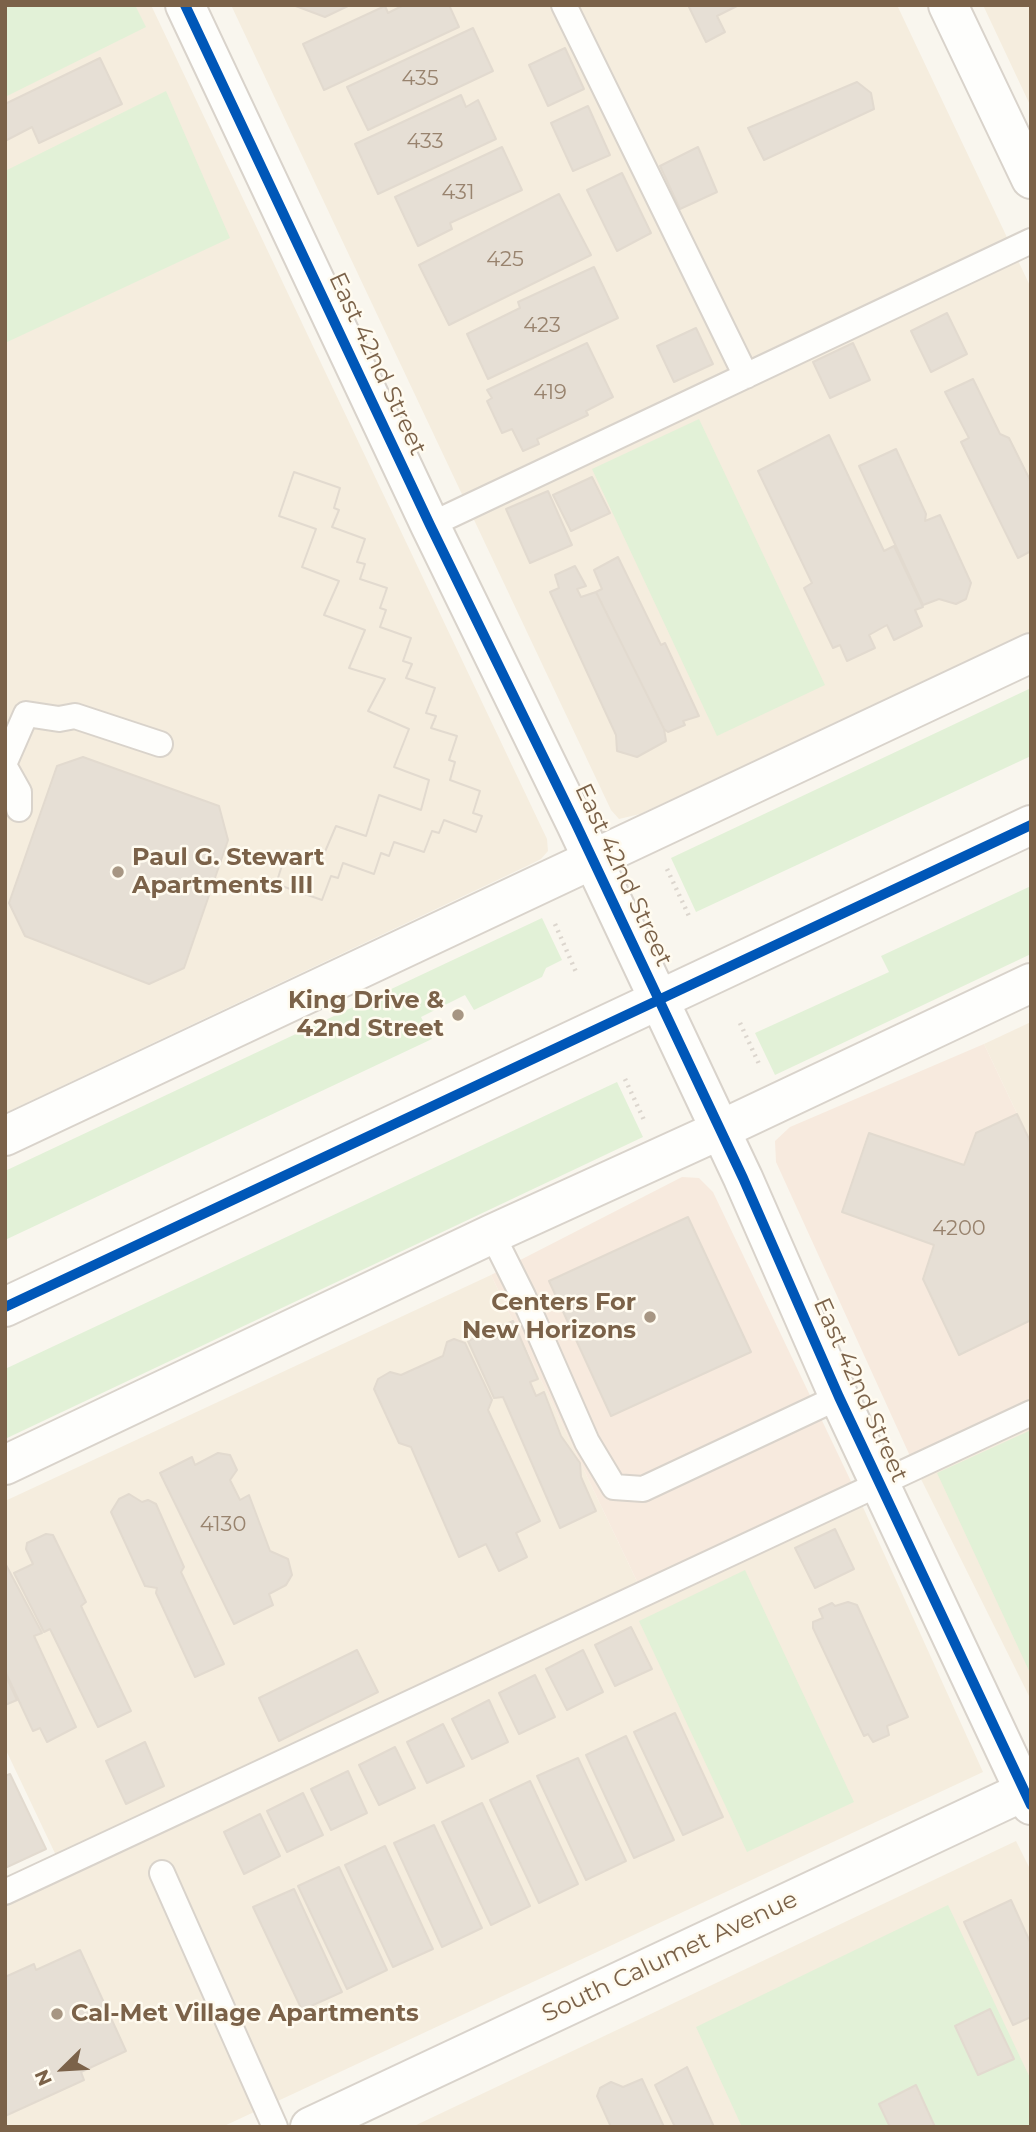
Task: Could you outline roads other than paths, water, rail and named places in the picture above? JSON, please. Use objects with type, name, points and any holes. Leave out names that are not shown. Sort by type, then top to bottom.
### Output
[{"type":"street","name":"East 42nd Street","points":[[185,5],[430,525],[593,859],[720,1130],[879,1484],[1029,1795]]},
{"type":"street","points":[[948,5],[1031,179]]},
{"type":"street","points":[[5,1136],[1031,653]]},
{"type":"street","points":[[5,1307],[1031,825]]},
{"type":"street","points":[[5,1465],[1031,983]]},
{"type":"street","name":"South Calumet Avenue","points":[[310,2127],[1029,1795]]},
{"type":"lane","points":[[564,5],[746,376]]},
{"type":"lane","points":[[430,525],[1031,242]]},
{"type":"lane","points":[[19,808],[19,792],[5,764],[26,714],[59,719],[75,716],[160,744]]},
{"type":"lane","points":[[492,1234],[523,1296],[587,1442],[614,1487],[643,1489],[839,1397]]},
{"type":"lane","points":[[5,1892],[1031,1413]]},
{"type":"lane","points":[[162,1873],[275,2127]]},
{"type":"place","name":"Paul G. Stewart Apartments III","points":[[118,872]]},
{"type":"place","name":"King Drive & 42nd Street","points":[[458,1015]]},
{"type":"place","name":"Centers For New Horizons","points":[[650,1317]]},
{"type":"place","name":"Cal-Met Village Apartments","points":[[57,2014]]}]
